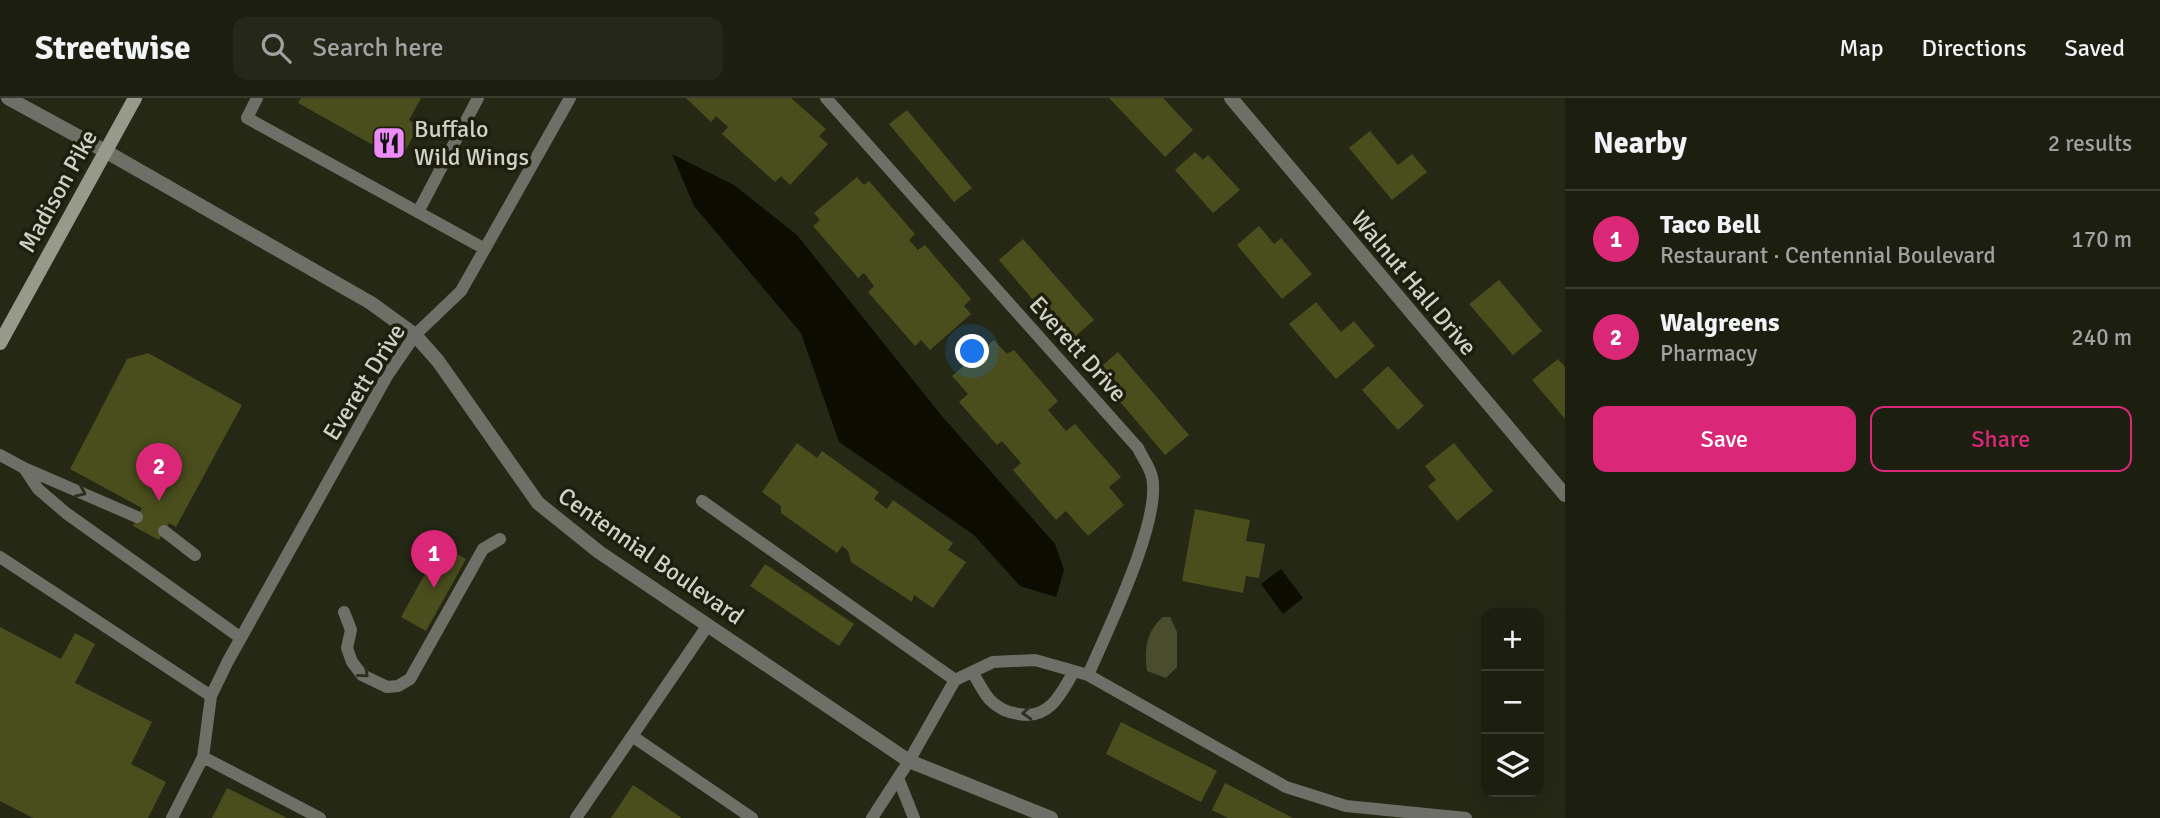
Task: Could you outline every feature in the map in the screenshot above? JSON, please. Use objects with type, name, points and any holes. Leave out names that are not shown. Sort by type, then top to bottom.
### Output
[{"type":"main road","name":"Madison Pike","points":[[0,343],[135,98]]},
{"type":"street","name":"Centennial Boulevard","points":[[8,98],[370,303],[415,335],[438,362],[538,503],[599,552],[909,761],[1051,818]]},
{"type":"street","name":"Walnut Hall Drive","points":[[1231,98],[1565,495]]},
{"type":"lane","points":[[257,98],[247,118],[485,248]]},
{"type":"lane","points":[[418,212],[478,98]]},
{"type":"lane","name":"Everett Drive","points":[[172,818],[203,757],[211,696],[228,661],[387,376],[415,335],[461,291],[570,98]]},
{"type":"lane","name":"Everett Drive","points":[[825,98],[1138,448],[1152,476],[1153,499],[1145,538],[1088,675]]},
{"type":"lane","points":[[0,454],[24,468],[137,517]]},
{"type":"lane","points":[[24,468],[38,489],[66,513],[241,638]]},
{"type":"lane","points":[[702,501],[955,680]]},
{"type":"lane","points":[[164,531],[195,555]]},
{"type":"lane","points":[[344,612],[351,630],[347,648],[352,662],[362,676],[387,687],[398,686],[410,679],[483,549],[500,539]]},
{"type":"lane","points":[[0,557],[211,696]]},
{"type":"lane","points":[[576,818],[708,625]]},
{"type":"lane","points":[[872,818],[909,761],[955,680],[993,662],[1035,660],[1088,675],[1286,788],[1346,806],[1466,818]]},
{"type":"lane","points":[[972,672],[990,700],[1008,713],[1029,716],[1048,709],[1059,697],[1073,671]]},
{"type":"lane","points":[[632,736],[752,818]]},
{"type":"lane","points":[[203,757],[320,818]]},
{"type":"lane","points":[[898,778],[914,818]]},
{"type":"green space","points":[[1163,617],[1170,617],[1177,632],[1177,667],[1166,678],[1147,671],[1146,663],[1146,648],[1150,635]]},
{"type":"shaded area","points":[[672,154],[734,185],[797,235],[941,415],[1055,544],[1064,570],[1056,597],[1020,586],[974,535],[839,442],[801,333],[694,206]]},
{"type":"shaded area","points":[[1281,569],[1303,598],[1283,614],[1261,584]]},
{"type":"building","name":"Buffalo Wild Wings","points":[[301,98],[421,98],[409,120],[419,126],[400,160],[298,103]]},
{"type":"building","points":[[686,98],[791,98],[826,129],[819,136],[828,144],[790,185],[781,176],[775,182],[722,134],[728,127],[716,116],[711,122]]},
{"type":"building","points":[[1109,98],[1163,98],[1193,130],[1165,157]]},
{"type":"building","points":[[907,110],[972,188],[954,202],[889,124]]},
{"type":"building","points":[[1370,131],[1398,165],[1412,154],[1427,172],[1392,200],[1349,148]]},
{"type":"building","points":[[1195,152],[1203,160],[1208,155],[1240,190],[1213,213],[1175,170]]},
{"type":"building","points":[[857,177],[864,185],[869,181],[915,234],[909,240],[918,250],[925,245],[971,299],[964,306],[971,314],[930,350],[921,340],[915,346],[868,292],[874,286],[864,273],[858,278],[813,226],[820,220],[814,213]]},
{"type":"building","points":[[1259,226],[1274,244],[1281,238],[1312,274],[1282,299],[1237,245]]},
{"type":"building","points":[[1023,239],[1094,320],[1069,342],[999,260]]},
{"type":"building","points":[[1499,280],[1542,331],[1513,355],[1469,304]]},
{"type":"building","points":[[1316,302],[1341,332],[1354,321],[1375,346],[1336,379],[1289,324]]},
{"type":"building","points":[[994,340],[1007,354],[1014,350],[1058,401],[1048,410],[1066,431],[1075,424],[1121,477],[1109,487],[1124,505],[1088,536],[1066,511],[1056,520],[1013,470],[1021,463],[1002,441],[997,445],[959,402],[968,394],[952,376]]},
{"type":"building","points":[[1118,352],[1189,435],[1165,455],[1095,372]]},
{"type":"building","points":[[148,353],[242,405],[176,527],[169,523],[159,540],[133,526],[142,508],[70,469],[127,359]]},
{"type":"building","points":[[1558,359],[1565,367],[1565,419],[1532,380]]},
{"type":"building","points":[[1388,366],[1424,406],[1398,430],[1362,390]]},
{"type":"building","points":[[797,443],[817,458],[822,451],[879,492],[874,499],[887,509],[893,500],[953,543],[948,550],[966,562],[933,608],[914,595],[912,602],[851,562],[848,551],[842,546],[837,553],[781,513],[781,506],[762,492]]},
{"type":"building","points":[[1454,443],[1493,491],[1457,521],[1428,486],[1436,480],[1425,466]]},
{"type":"building","points":[[1195,509],[1250,520],[1246,541],[1265,544],[1259,578],[1246,576],[1243,593],[1182,581]]},
{"type":"building","points":[[441,545],[466,559],[426,631],[401,617]]},
{"type":"building","points":[[765,564],[854,624],[839,646],[750,586]]},
{"type":"building","points":[[0,627],[61,659],[75,633],[95,644],[75,683],[152,722],[131,764],[166,782],[148,818],[33,818],[0,801]]},
{"type":"building","points":[[1121,722],[1217,771],[1201,802],[1106,754]]},
{"type":"building","points":[[1225,783],[1293,818],[1228,818],[1212,810]]},
{"type":"building","points":[[633,785],[682,818],[611,818]]},
{"type":"building","points":[[227,788],[287,818],[212,818]]},
{"type":"place","name":"Buffalo Wild Wings","points":[[389,143]]},
{"type":"place","name":"Walgreens","points":[[159,501]]},
{"type":"place","name":"Taco Bell","points":[[434,588]]}]
